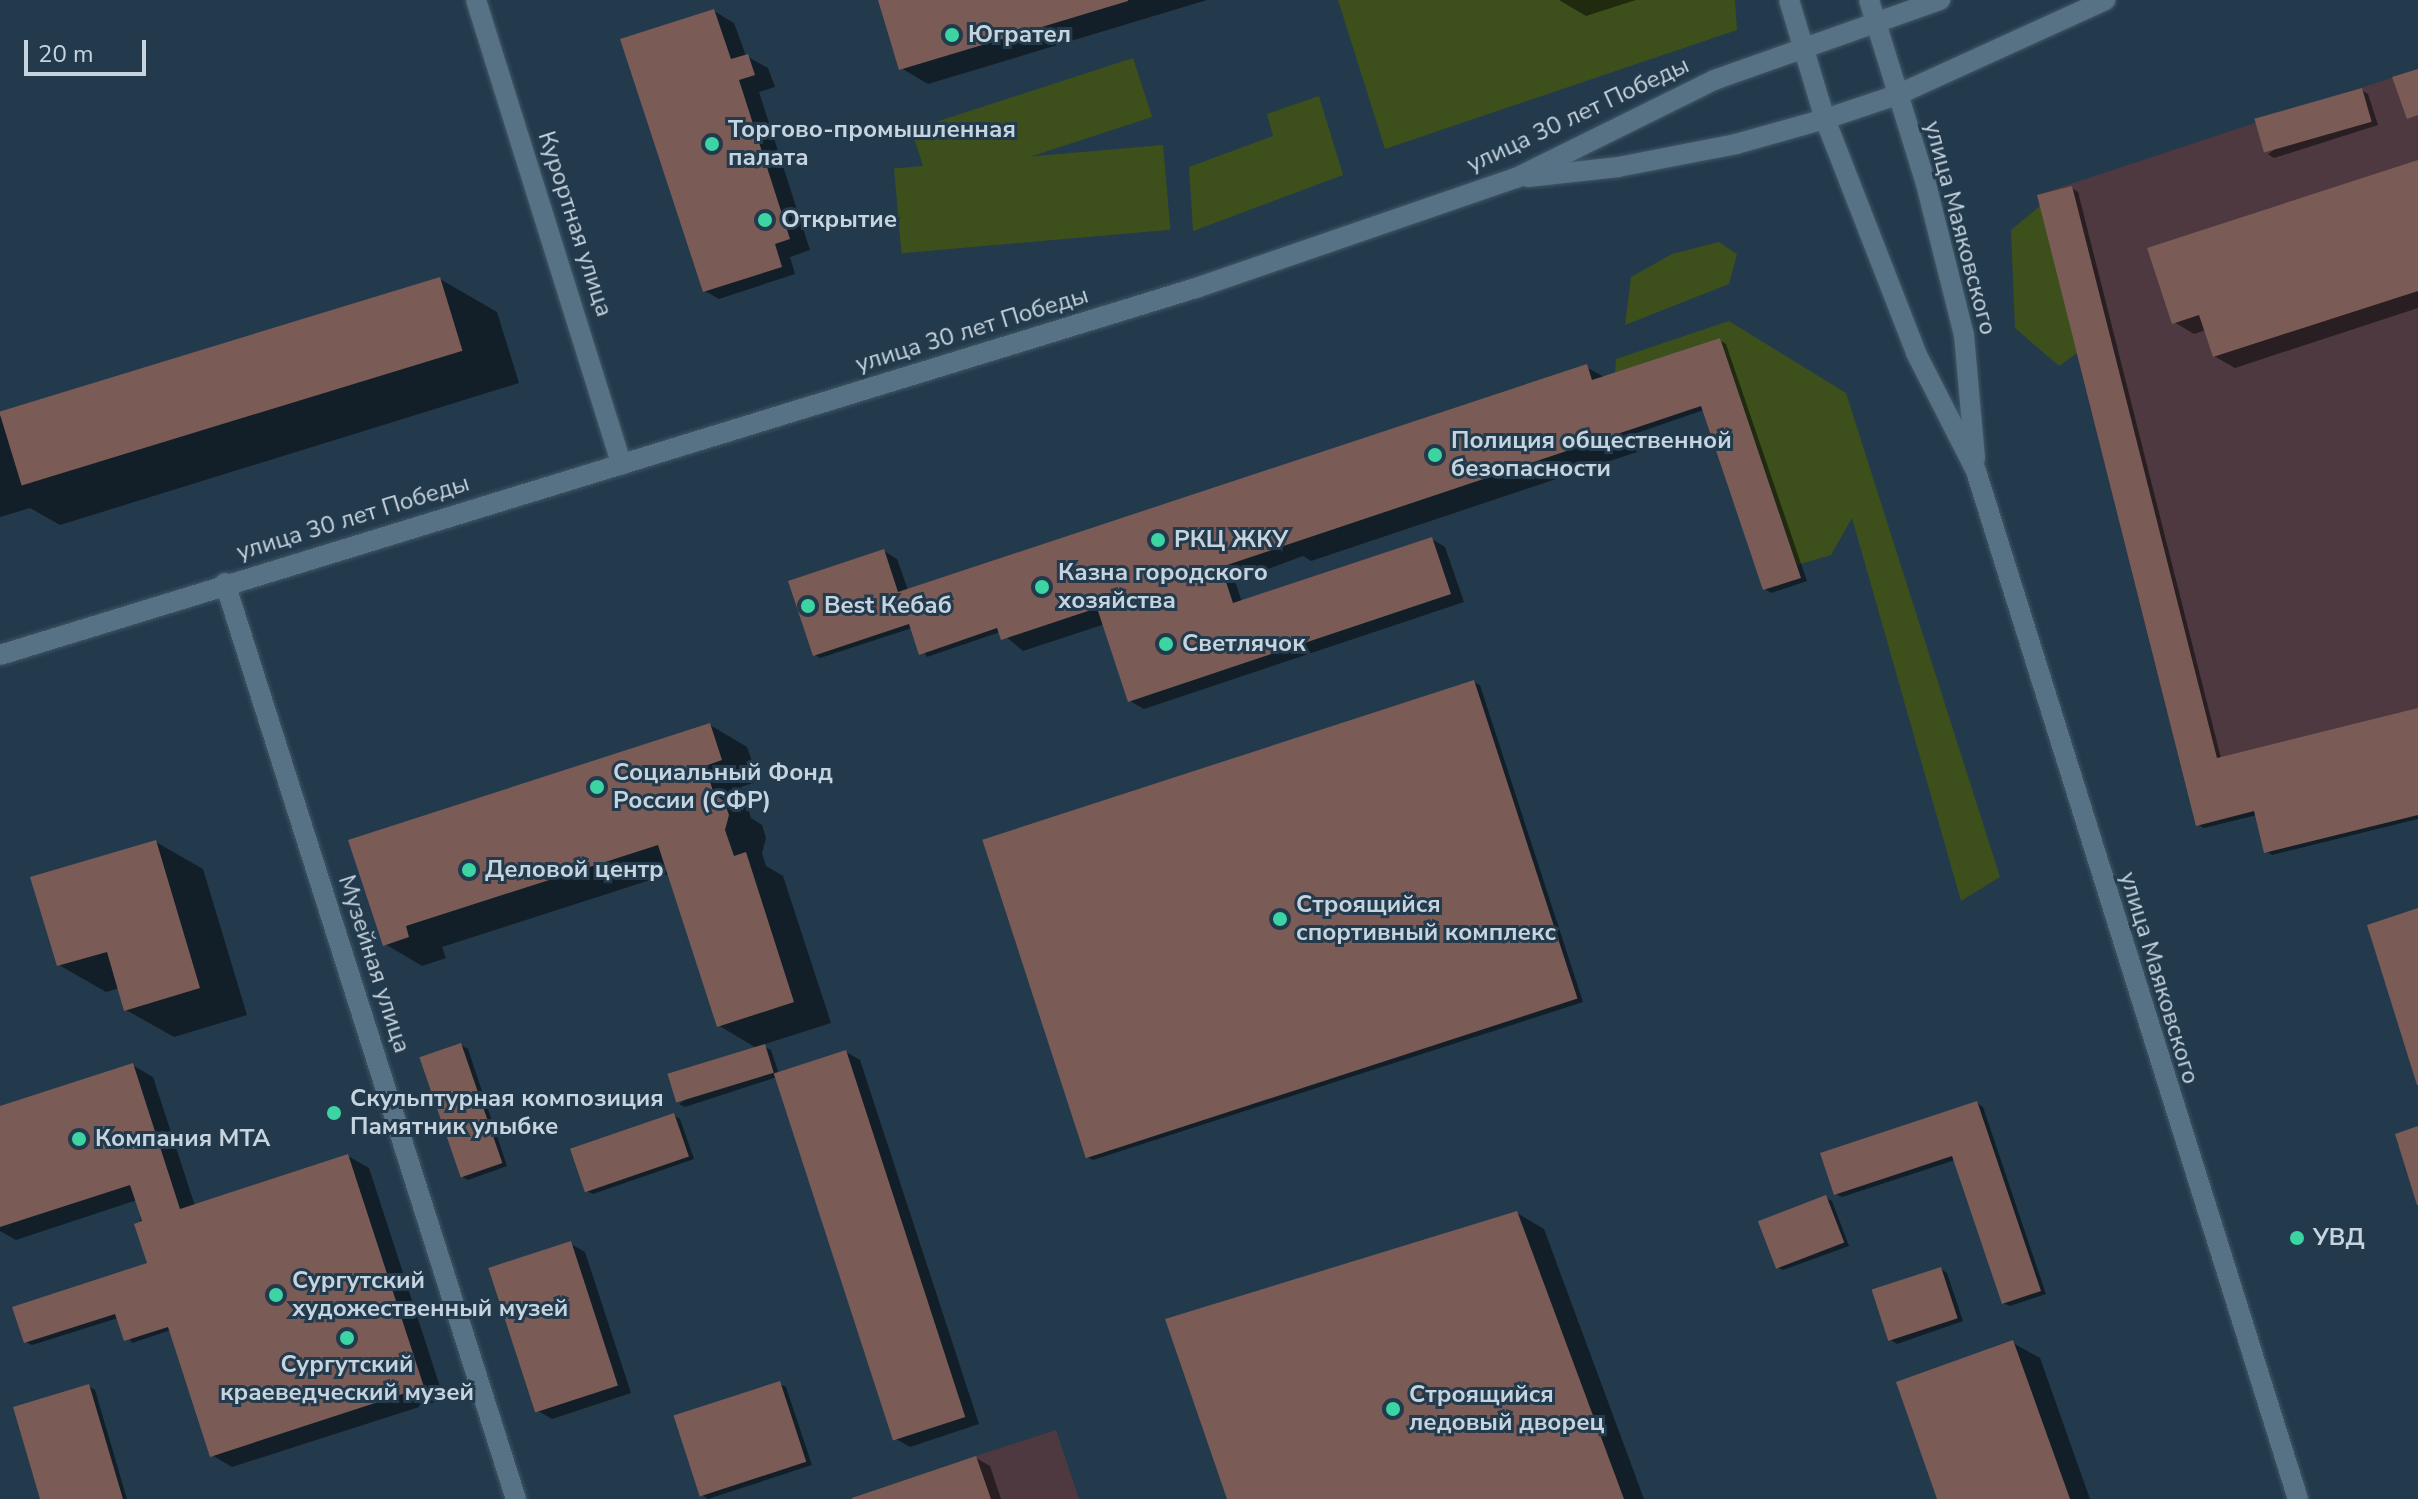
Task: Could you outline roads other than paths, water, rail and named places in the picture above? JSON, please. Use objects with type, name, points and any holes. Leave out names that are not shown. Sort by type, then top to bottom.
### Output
[{"type":"main road","name":"Курортная улица","points":[[476,0],[622,465]]},
{"type":"main road","name":"улица Маяковского","points":[[1789,0],[1825,119],[1916,353],[1976,471],[2298,1499]]},
{"type":"main road","name":"улица Маяковского","points":[[1869,0],[1964,335],[1976,471]]},
{"type":"main road","name":"улица 30 лет Победы","points":[[0,655],[225,583],[622,465],[1196,288],[1516,178],[1700,86],[1940,0]]},
{"type":"main road","points":[[1516,178],[1692,153],[1825,119],[1897,95],[2105,0]]},
{"type":"main road","name":"Музейная улица","points":[[225,583],[516,1499]]},
{"type":"place","name":"Югрател","points":[[952,35]]},
{"type":"place","name":"Торгово-промышленная палата","points":[[712,144]]},
{"type":"place","name":"Открытие","points":[[765,220]]},
{"type":"place","name":"Полиция общественной безопасности","points":[[1435,455]]},
{"type":"place","name":"РКЦ ЖКУ","points":[[1158,540]]},
{"type":"place","name":"Казна городского хозяйства","points":[[1042,587]]},
{"type":"place","name":"Best Кебаб","points":[[808,606]]},
{"type":"place","name":"Светлячок","points":[[1166,644]]},
{"type":"place","name":"Социальный Фонд России (СФР)","points":[[597,787]]},
{"type":"place","name":"Деловой центр","points":[[469,870]]},
{"type":"place","name":"Строящийся спортивный комплекс","points":[[1280,919]]},
{"type":"place","name":"Скульптурная композиция Памятник улыбке","points":[[334,1113]]},
{"type":"place","name":"Компания MTA","points":[[79,1139]]},
{"type":"place","name":"УВД","points":[[2297,1238]]},
{"type":"place","name":"Сургутский художественный музей","points":[[276,1295]]},
{"type":"place","name":"Сургутский краеведческий музей","points":[[347,1338]]},
{"type":"place","name":"Строящийся ледовый дворец","points":[[1393,1409]]}]
